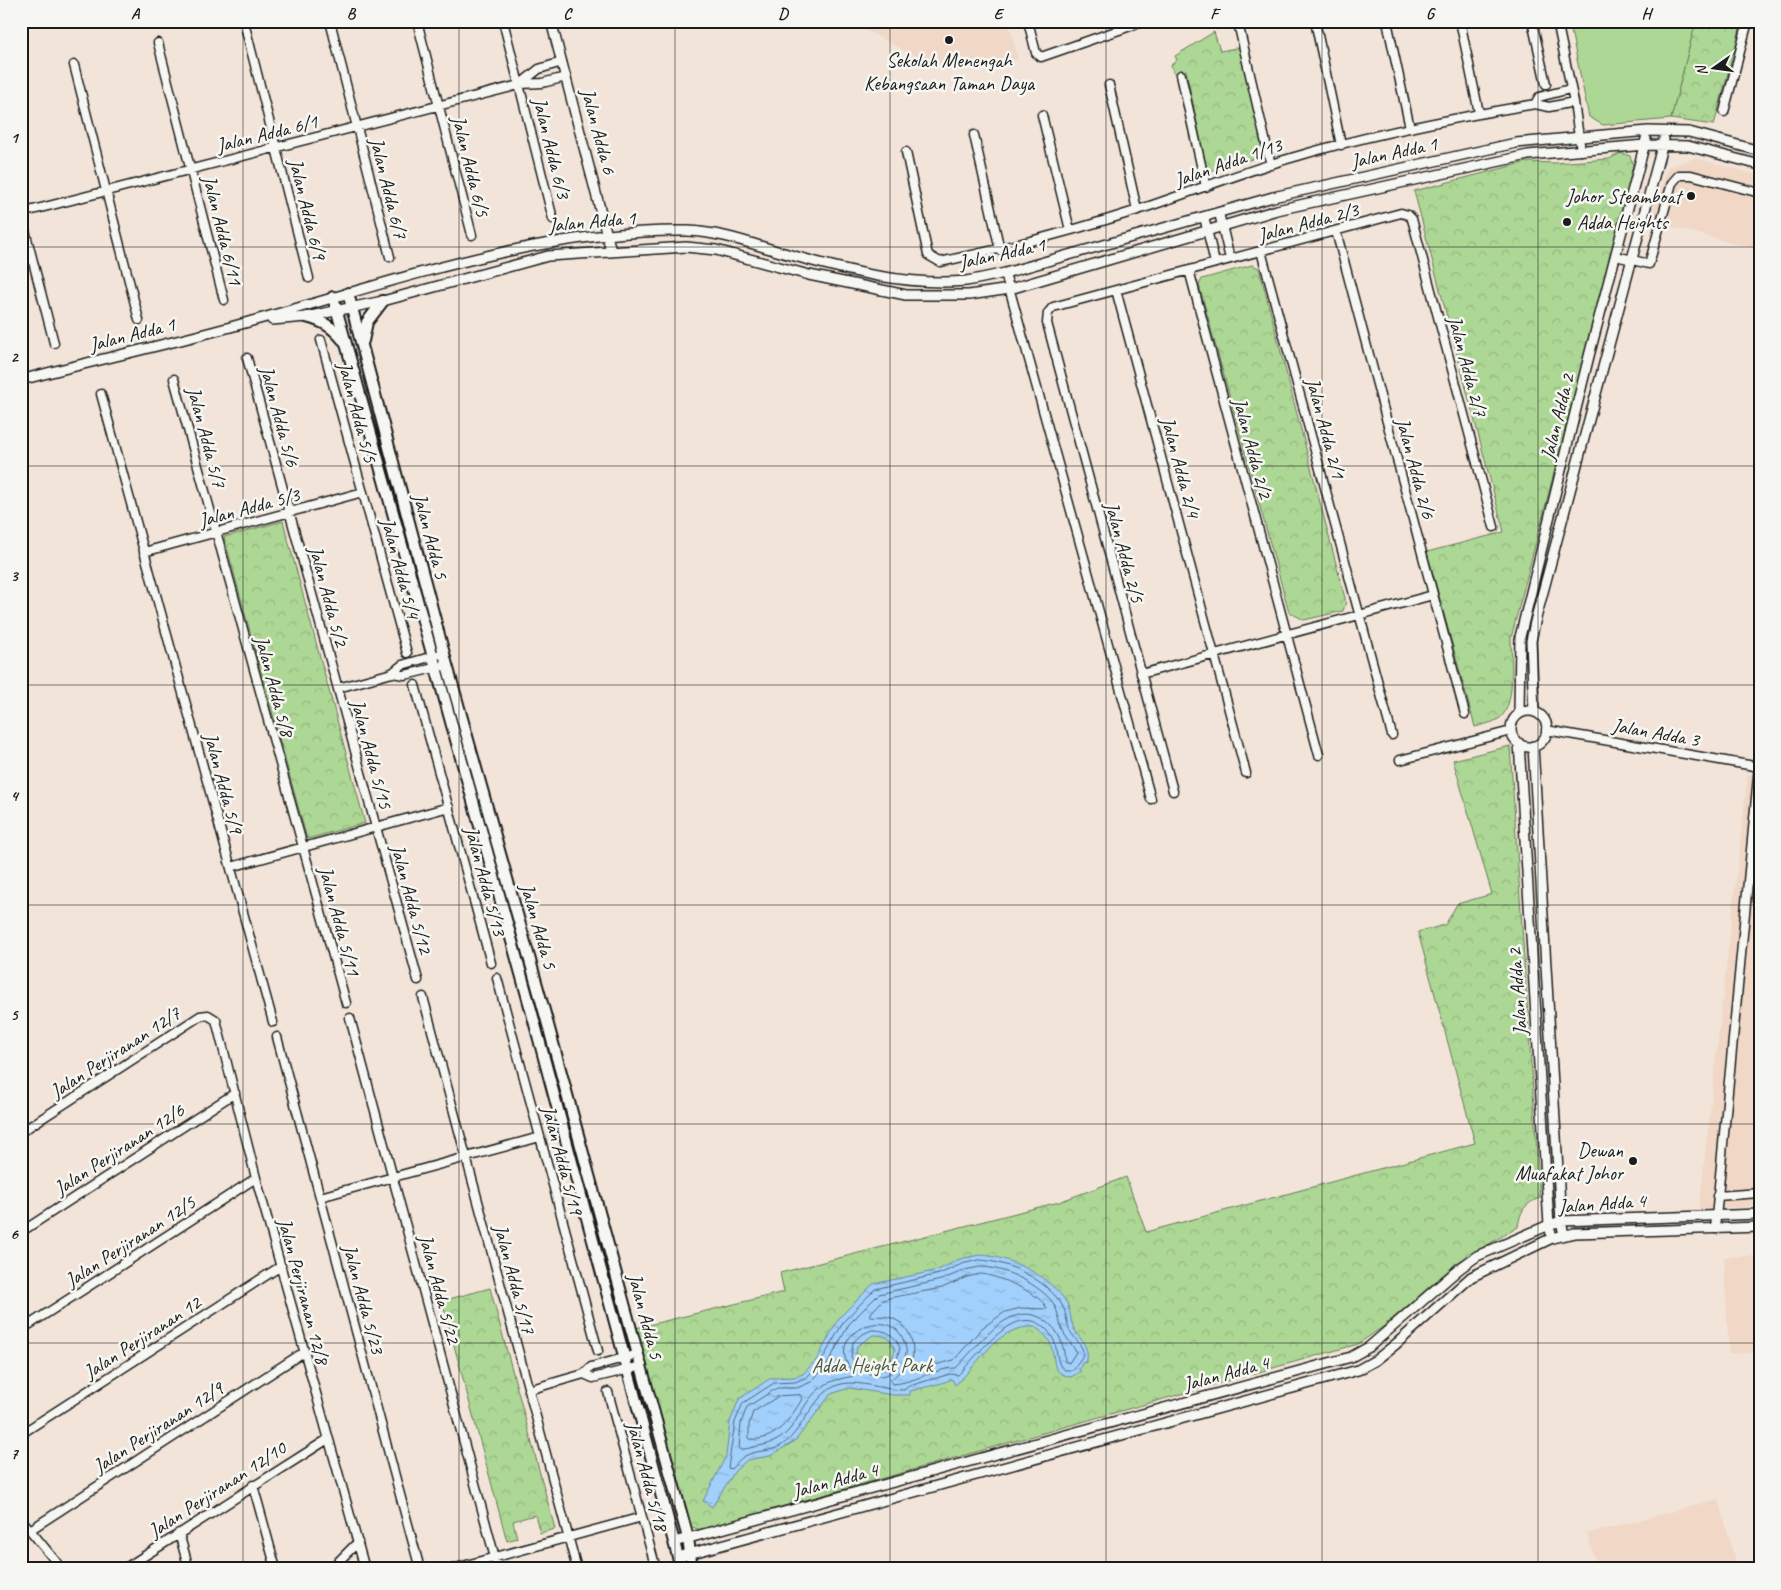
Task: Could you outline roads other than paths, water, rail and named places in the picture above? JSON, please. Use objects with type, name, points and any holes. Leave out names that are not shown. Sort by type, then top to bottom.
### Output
[{"type":"main road","name":"Jalan Adda 5","points":[[348,293],[447,665],[642,1366],[692,1554],[692,1569]]},
{"type":"main road","name":"Jalan Adda 5","points":[[333,297],[533,1017],[626,1357],[678,1557],[683,1569]]},
{"type":"main road","points":[[362,346],[367,322],[383,301]]},
{"type":"main road","points":[[306,316],[322,321],[336,331],[347,345]]},
{"type":"street","name":"Jalan Adda 6/7","points":[[330,21],[390,257]]},
{"type":"street","name":"Jalan Adda 6/5","points":[[417,21],[472,234]]},
{"type":"street","name":"Jalan Adda 6/3","points":[[503,21],[553,219]]},
{"type":"street","name":"Jalan Adda 6","points":[[551,21],[611,250]]},
{"type":"street","points":[[1028,21],[1036,52],[1041,57],[1145,21]]},
{"type":"street","points":[[1116,21],[1118,30]]},
{"type":"street","points":[[1315,21],[1341,145]]},
{"type":"street","points":[[1387,21],[1410,128]]},
{"type":"street","points":[[1460,21],[1480,113]]},
{"type":"street","points":[[1532,21],[1546,84]]},
{"type":"street","points":[[1557,21],[1574,102],[1581,151]]},
{"type":"street","points":[[1724,112],[1748,21]]},
{"type":"street","name":"Jalan Adda 6/9","points":[[244,22],[309,278]]},
{"type":"street","points":[[1238,23],[1270,164]]},
{"type":"street","name":"Jalan Adda 6/11","points":[[158,43],[224,300]]},
{"type":"street","points":[[520,85],[539,68],[562,62]]},
{"type":"street","points":[[74,65],[139,320]]},
{"type":"street","points":[[1181,75],[1206,187]]},
{"type":"street","points":[[520,85],[542,83],[566,77]]},
{"type":"street","name":"Jalan Adda 6/1","points":[[21,214],[520,85]]},
{"type":"street","points":[[1109,85],[1137,210]]},
{"type":"street","points":[[1570,89],[1539,97],[1535,104],[1549,107],[1574,102]]},
{"type":"street","name":"Jalan Adda 1/13","points":[[906,152],[928,255],[940,262],[1000,250],[1070,230],[1137,210],[1270,164],[1341,145],[1480,113],[1535,104]]},
{"type":"street","points":[[1042,115],[1070,230]]},
{"type":"street","name":"Jalan Adda 1","points":[[21,380],[251,321],[333,297],[543,242],[688,231],[715,234],[814,262],[909,281],[967,281],[1005,273],[1273,197],[1516,143],[1648,131],[1689,132],[1760,151]]},
{"type":"street","name":"Jalan Adda 2","points":[[1511,731],[1512,721],[1519,713],[1520,637],[1589,356],[1648,131]]},
{"type":"street","name":"Jalan Adda 2","points":[[1534,712],[1531,641],[1665,132]]},
{"type":"street","points":[[974,135],[1000,250]]},
{"type":"street","name":"Jalan Adda 1","points":[[251,321],[306,316],[383,301],[548,256],[611,250],[686,247],[716,250],[809,275],[906,295],[969,295],[1010,289],[1276,210],[1512,158],[1662,145],[1688,146],[1760,164]]},
{"type":"street","points":[[1616,256],[1649,264],[1672,183],[1679,175],[1691,175],[1760,194]]},
{"type":"street","points":[[1219,213],[1230,259]]},
{"type":"street","points":[[21,214],[54,343]]},
{"type":"street","name":"Jalan Adda 2/3","points":[[1189,270],[1401,214],[1408,215]]},
{"type":"street","name":"Jalan Adda 2/7","points":[[1408,215],[1412,219],[1494,527]]},
{"type":"street","points":[[1204,217],[1216,263]]},
{"type":"street","name":"Jalan Adda 2/6","points":[[1336,231],[1466,714]]},
{"type":"street","name":"Jalan Adda 2/1","points":[[1261,251],[1392,735]]},
{"type":"street","points":[[1116,290],[1189,270]]},
{"type":"street","name":"Jalan Adda 2/2","points":[[1189,270],[1319,755]]},
{"type":"street","points":[[1005,273],[1150,799]]},
{"type":"street","name":"Jalan Adda 2/5","points":[[1116,290],[1053,307],[1048,314],[1047,323],[1172,790]]},
{"type":"street","name":"Jalan Adda 2/4","points":[[1116,290],[1246,773]]},
{"type":"street","name":"Jalan Adda 5/5","points":[[321,340],[363,492]]},
{"type":"street","name":"Jalan Adda 5/6","points":[[247,358],[290,512]]},
{"type":"street","name":"Jalan Adda 5/7","points":[[174,379],[216,532]]},
{"type":"street","points":[[101,394],[144,552]]},
{"type":"street","name":"Jalan Adda 5/3","points":[[144,552],[363,492]]},
{"type":"street","name":"Jalan Adda 5/4","points":[[363,492],[407,653]]},
{"type":"street","name":"Jalan Adda 5/2","points":[[290,512],[338,688]]},
{"type":"street","name":"Jalan Adda 5/8","points":[[216,532],[303,847]]},
{"type":"street","name":"Jalan Adda 5/9","points":[[144,552],[273,1022]]},
{"type":"street","points":[[1532,591],[1544,594]]},
{"type":"street","points":[[1141,674],[1433,595]]},
{"type":"street","points":[[338,688],[392,673],[402,665],[444,653]]},
{"type":"street","points":[[392,673],[405,676],[447,665]]},
{"type":"street","name":"Jalan Adda 5/13","points":[[415,685],[491,963]]},
{"type":"street","name":"Jalan Adda 5/15","points":[[338,688],[376,828]]},
{"type":"street","points":[[1400,760],[1511,731],[1519,743],[1533,746],[1542,740],[1546,730],[1542,717],[1534,712],[1519,713]]},
{"type":"street","name":"Jalan Adda 3","points":[[1546,730],[1759,767]]},
{"type":"street","name":"Jalan Adda 2","points":[[1519,743],[1549,1224],[1552,1238]]},
{"type":"street","name":"Jalan Adda 2","points":[[1533,746],[1561,1221],[1564,1235]]},
{"type":"street","points":[[1715,1228],[1759,767]]},
{"type":"street","points":[[230,867],[449,807]]},
{"type":"street","name":"Jalan Adda 5/12","points":[[376,828],[418,980]]},
{"type":"street","name":"Jalan Adda 5/11","points":[[303,847],[346,1004]]},
{"type":"street","name":"Jalan Adda 5/19","points":[[497,978],[598,1351]]},
{"type":"street","name":"Jalan Adda 5/17","points":[[422,997],[577,1569]]},
{"type":"street","name":"Jalan Perjiranan 12/8","points":[[200,1016],[208,1014],[216,1020],[256,1178],[365,1569]]},
{"type":"street","points":[[533,1017],[545,1014]]},
{"type":"street","name":"Jalan Perjiranan 12/7","points":[[21,1132],[200,1016]]},
{"type":"street","name":"Jalan Adda 5/22","points":[[350,1018],[498,1569]]},
{"type":"street","name":"Jalan Adda 5/23","points":[[277,1037],[420,1569]]},
{"type":"street","name":"Jalan Perjiranan 12/6","points":[[21,1232],[235,1093]]},
{"type":"street","points":[[320,1197],[540,1137]]},
{"type":"street","name":"Jalan Perjiranan 12/5","points":[[21,1330],[256,1178]]},
{"type":"street","points":[[1559,1186],[1568,1213],[1589,1220]]},
{"type":"street","points":[[1717,1196],[1760,1193]]},
{"type":"street","name":"Jalan Adda 4","points":[[674,1542],[1351,1357],[1369,1347],[1459,1269],[1478,1256],[1549,1224],[1561,1221],[1760,1214]]},
{"type":"street","name":"Jalan Adda 4","points":[[678,1557],[1358,1370],[1396,1344],[1471,1277],[1552,1238],[1564,1235],[1760,1227]]},
{"type":"street","name":"Jalan Perjiranan 12","points":[[21,1434],[281,1266]]},
{"type":"street","name":"Jalan Perjiranan 12/9","points":[[30,1530],[304,1352]]},
{"type":"street","points":[[528,1390],[584,1374],[591,1366],[638,1354]]},
{"type":"street","points":[[584,1374],[593,1378],[642,1366]]},
{"type":"street","name":"Jalan Adda 5/18","points":[[608,1392],[656,1569]]},
{"type":"street","name":"Jalan Perjiranan 12/10","points":[[124,1569],[253,1485],[328,1439]]},
{"type":"street","points":[[253,1485],[276,1569]]},
{"type":"street","points":[[452,1569],[642,1517]]},
{"type":"street","points":[[21,1520],[62,1569]]},
{"type":"street","points":[[179,1533],[189,1569]]},
{"type":"street","points":[[331,1569],[358,1542]]},
{"type":"water","points":[[979,1255],[1003,1259],[1040,1276],[1060,1293],[1067,1303],[1074,1329],[1086,1349],[1086,1363],[1083,1362],[1079,1369],[1081,1371],[1071,1377],[1059,1372],[1055,1366],[1050,1343],[1045,1335],[1035,1327],[1021,1328],[999,1339],[955,1385],[952,1379],[910,1391],[910,1395],[893,1395],[849,1388],[831,1394],[795,1441],[770,1456],[747,1460],[735,1471],[712,1507],[703,1501],[726,1456],[730,1422],[739,1399],[771,1378],[794,1377],[803,1374],[817,1359],[839,1318],[873,1284],[938,1270],[960,1259]],"holes":[[[873,1335],[890,1340],[895,1350],[889,1368],[884,1370],[870,1369],[856,1355],[857,1346]]]},
{"type":"place","name":"Sekolah Menengah Kebangsaan Taman Daya","points":[[949,40]]},
{"type":"place","name":"Johor Steamboat","points":[[1691,196]]},
{"type":"place","name":"Adda Heights","points":[[1567,222]]},
{"type":"place","name":"Dewan Muafakat Johor","points":[[1633,1161]]},
{"type":"park label","name":"Adda Height Park","points":[[872,1365]]}]
